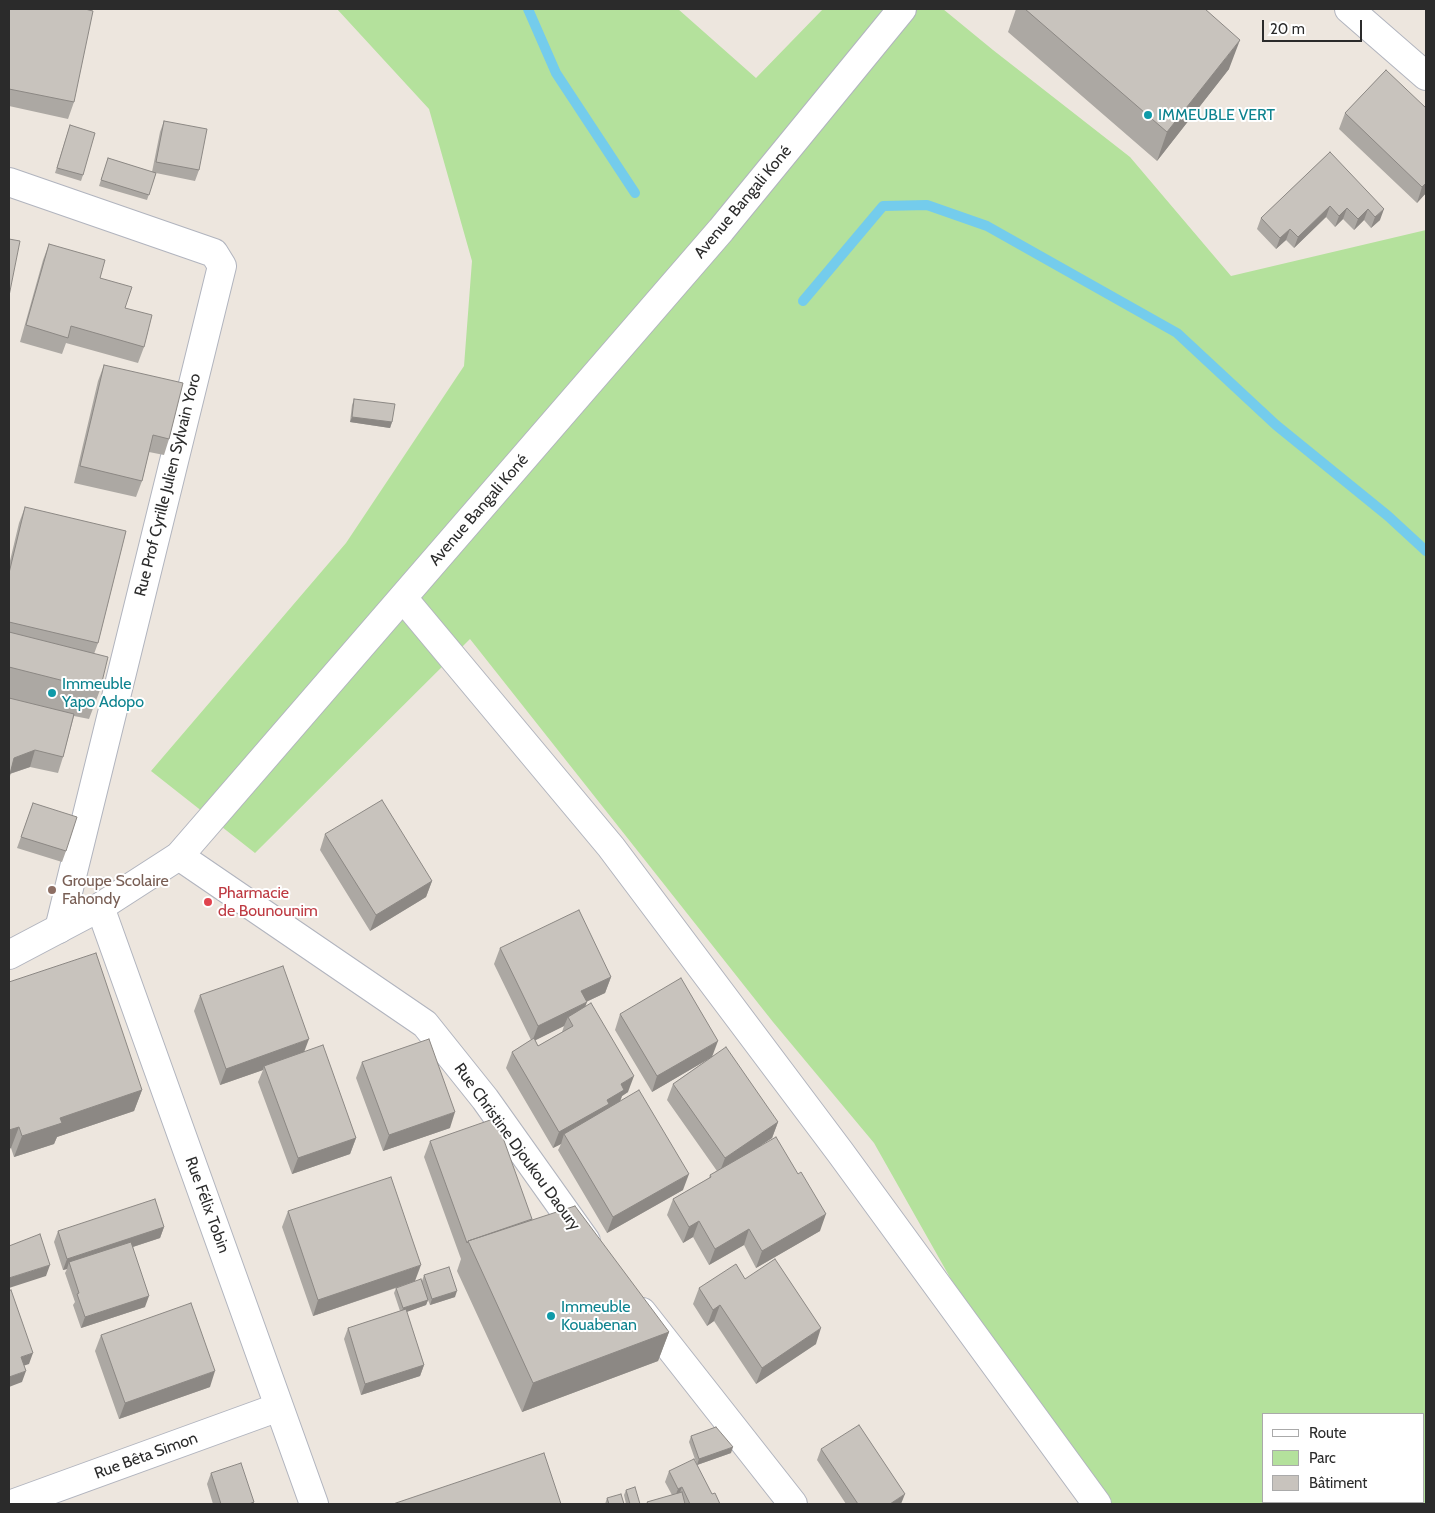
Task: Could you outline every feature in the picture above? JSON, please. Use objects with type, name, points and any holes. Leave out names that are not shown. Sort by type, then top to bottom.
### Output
[{"type":"street","name":"Avenue Bangali Koné","points":[[9,955],[100,907],[179,856],[721,230],[902,9]]},
{"type":"street","points":[[1349,9],[1426,76]]},
{"type":"street","name":"Rue Prof Cyrille Julien Sylvain Yoro","points":[[9,182],[214,252],[222,266],[59,929]]},
{"type":"street","points":[[403,598],[611,847],[840,1152],[1097,1504]]},
{"type":"street","name":"Rue Christine Djoukou Daoury","points":[[179,856],[425,1024],[485,1099],[599,1258]]},
{"type":"street","name":"Rue Félix Tobin","points":[[100,907],[314,1504]]},
{"type":"street","points":[[629,1296],[793,1504]]},
{"type":"street","name":"Rue Bêta Simon","points":[[12,1504],[279,1407]]},
{"type":"green space","points":[[337,9],[678,9],[756,78],[823,9],[943,9],[1130,157],[1231,276],[1426,230],[1426,1504],[1106,1504],[995,1357],[874,1143],[773,1022],[470,639],[255,853],[151,771],[346,543],[464,366],[472,261],[429,109]]},
{"type":"building","points":[[9,9],[85,9],[93,11],[74,102],[9,89]]},
{"type":"building","name":"IMMEUBLE VERT","points":[[1025,9],[1205,9],[1240,40],[1167,132]]},
{"type":"building","points":[[1386,70],[1426,108],[1426,183],[1422,187],[1345,113]]},
{"type":"building","points":[[164,121],[207,129],[199,170],[156,162]]},
{"type":"building","points":[[70,125],[95,133],[83,175],[57,168]]},
{"type":"building","points":[[1330,152],[1384,209],[1375,217],[1368,209],[1358,219],[1347,208],[1339,216],[1330,206],[1298,237],[1290,229],[1280,238],[1261,218]]},
{"type":"building","points":[[108,158],[156,173],[149,195],[101,180]]},
{"type":"building","points":[[9,239],[20,241],[9,296]]},
{"type":"building","points":[[49,244],[105,260],[100,278],[132,287],[125,308],[152,315],[144,347],[71,326],[68,338],[26,325]]},
{"type":"building","points":[[104,365],[183,383],[169,439],[153,435],[142,481],[80,466]]},
{"type":"building","points":[[354,399],[395,404],[392,422],[352,417]]},
{"type":"building","points":[[25,507],[126,531],[98,643],[9,622],[9,573]]},
{"type":"building","points":[[9,632],[108,657],[100,690],[9,667]]},
{"type":"building","points":[[9,698],[74,714],[63,757],[35,750],[14,758],[9,778]]},
{"type":"building","points":[[382,800],[432,881],[376,915],[325,834]]},
{"type":"building","points":[[33,803],[77,817],[66,851],[21,837]]},
{"type":"building","points":[[579,910],[611,977],[581,991],[587,1002],[538,1026],[500,948]]},
{"type":"building","points":[[96,953],[142,1090],[60,1118],[62,1123],[22,1136],[19,1127],[9,1130],[9,982]]},
{"type":"building","points":[[283,966],[309,1039],[226,1069],[200,995]]},
{"type":"building","points":[[681,978],[718,1041],[657,1076],[620,1014]]},
{"type":"building","points":[[591,1003],[634,1076],[621,1084],[624,1090],[607,1100],[609,1104],[559,1132],[512,1052],[534,1038],[538,1046],[573,1026],[568,1017]]},
{"type":"building","points":[[429,1039],[455,1112],[389,1135],[362,1062]]},
{"type":"building","points":[[323,1045],[356,1138],[298,1158],[264,1066]]},
{"type":"building","points":[[726,1047],[778,1122],[725,1158],[673,1084]]},
{"type":"building","points":[[639,1090],[689,1174],[613,1217],[564,1134]]},
{"type":"building","points":[[496,1118],[532,1219],[468,1241],[467,1243],[430,1141]]},
{"type":"building","points":[[776,1137],[798,1174],[801,1172],[826,1214],[762,1251],[749,1229],[715,1249],[699,1221],[689,1227],[673,1199]]},
{"type":"building","points":[[391,1177],[421,1265],[318,1300],[288,1211]]},
{"type":"building","points":[[155,1199],[164,1227],[67,1259],[58,1231]]},
{"type":"building","name":"Immeuble Kouabenan","points":[[575,1206],[669,1332],[533,1383],[468,1241]]},
{"type":"building","points":[[40,1234],[50,1265],[9,1278],[9,1246]]},
{"type":"building","points":[[131,1242],[149,1296],[85,1317],[69,1262]]},
{"type":"building","points":[[775,1259],[821,1328],[762,1368],[720,1305],[713,1310],[699,1288],[736,1264],[745,1279]]},
{"type":"building","points":[[449,1267],[457,1291],[432,1299],[424,1275]]},
{"type":"building","points":[[421,1279],[428,1300],[403,1308],[396,1288]]},
{"type":"building","points":[[11,1290],[33,1353],[21,1357],[26,1371],[9,1377],[9,1291]]},
{"type":"building","points":[[191,1303],[215,1371],[125,1403],[101,1335]]},
{"type":"building","points":[[406,1309],[424,1365],[365,1384],[348,1328]]},
{"type":"building","points":[[859,1425],[905,1494],[890,1504],[858,1504],[821,1449]]},
{"type":"building","points":[[716,1427],[733,1447],[699,1459],[691,1436]]},
{"type":"building","points":[[544,1453],[561,1504],[393,1504]]},
{"type":"building","points":[[694,1459],[712,1494],[715,1493],[720,1504],[690,1504],[682,1487],[678,1489],[669,1471]]},
{"type":"building","points":[[241,1463],[254,1502],[249,1504],[221,1504],[211,1473]]},
{"type":"building","points":[[635,1487],[640,1504],[630,1504],[626,1490]]},
{"type":"building","points":[[682,1492],[685,1504],[648,1504],[647,1502]]},
{"type":"building","points":[[621,1494],[624,1504],[609,1504],[607,1498]]},
{"type":"waterway","points":[[528,9],[556,73],[635,193]]},
{"type":"waterway","points":[[803,301],[883,206],[927,205],[987,226],[1177,333],[1276,425],[1388,516],[1426,551]]},
{"type":"place","name":"IMMEUBLE VERT","points":[[1148,115]]},
{"type":"place","name":"Immeuble Yapo Adopo","points":[[52,693]]},
{"type":"place","name":"Groupe Scolaire Fahondy","points":[[52,890]]},
{"type":"place","name":"Pharmacie de Bounounim","points":[[208,902]]},
{"type":"place","name":"Immeuble Kouabenan","points":[[551,1316]]}]
